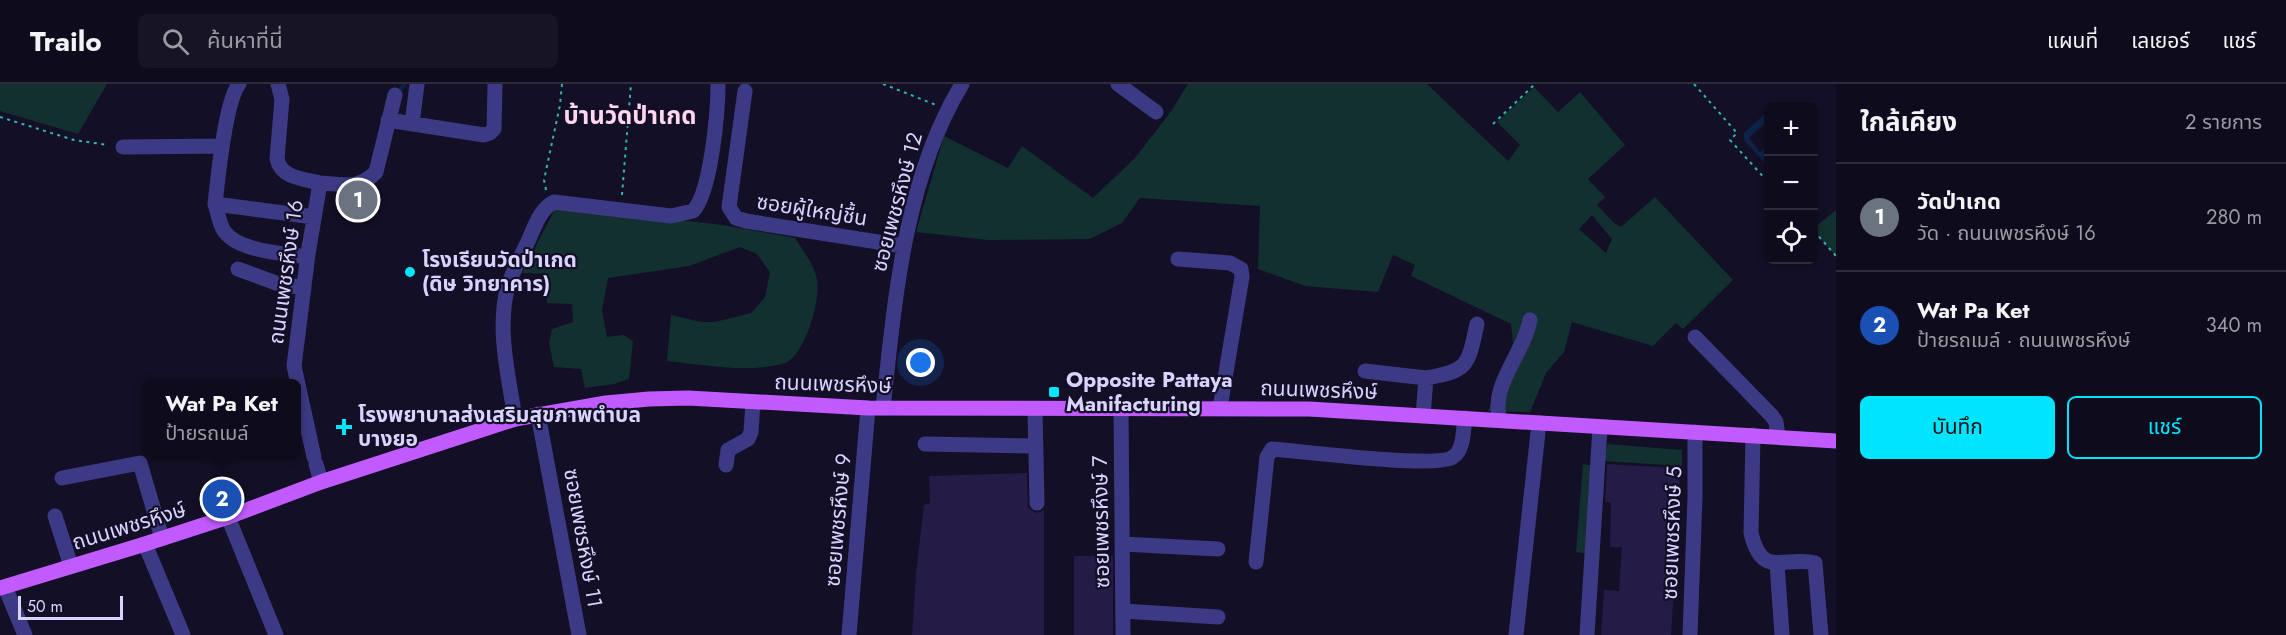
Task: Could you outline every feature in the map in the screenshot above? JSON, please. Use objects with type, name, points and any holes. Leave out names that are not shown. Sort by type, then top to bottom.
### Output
[{"type":"main road","name":"ถนนเพชรหึงษ์","points":[[2,587],[228,517],[321,482],[515,419],[649,399],[688,398],[875,408],[1310,409],[1836,441]]},
{"type":"street","points":[[239,84],[233,95],[222,146],[215,204],[223,229],[231,239],[241,244],[308,257]]},
{"type":"street","name":"ถนนเพชรหึงษ์ 16","points":[[278,84],[282,99],[278,165],[286,174],[320,183],[294,366],[297,379]]},
{"type":"street","points":[[412,124],[417,84]]},
{"type":"street","points":[[388,120],[484,135],[490,133],[494,129],[495,84]]},
{"type":"street","points":[[515,419],[503,336],[508,287],[542,211],[554,202],[678,216],[693,211],[715,139],[718,84]]},
{"type":"street","name":"ซอยเพชรหึงษ์ 12","points":[[875,408],[903,246],[920,184],[946,110],[962,84]]},
{"type":"street","points":[[1118,84],[1156,112]]},
{"type":"street","name":"ซอยผู้ใหญ่ชื้น","points":[[745,91],[729,207],[736,218],[903,246]]},
{"type":"street","points":[[320,183],[358,185],[368,180],[376,172],[395,95]]},
{"type":"street","points":[[123,147],[222,146]]},
{"type":"street","points":[[215,204],[314,218]]},
{"type":"street","points":[[1178,259],[1230,263],[1241,269],[1242,277],[1220,408]]},
{"type":"street","points":[[238,269],[276,283],[304,288]]},
{"type":"street","points":[[1500,420],[1497,410],[1498,394],[1524,342],[1530,320]]},
{"type":"street","points":[[1365,371],[1426,378],[1444,376],[1461,368],[1468,360],[1477,324]]},
{"type":"street","points":[[1695,337],[1772,416],[1776,422],[1778,436]]},
{"type":"street","points":[[1423,416],[1426,378]]},
{"type":"street","name":"ถนนเพชรหึงษ์ 16","points":[[301,398],[321,482]]},
{"type":"street","points":[[726,465],[728,450],[748,439],[751,432],[753,402]]},
{"type":"street","name":"ซอยเพชรหึงษ์ 9","points":[[849,635],[875,408]]},
{"type":"street","name":"ซอยเพชรหึงษ์ 7","points":[[1121,408],[1123,635]]},
{"type":"street","points":[[1035,409],[1037,503]]},
{"type":"street","name":"ซอยเพชรหึงษ์ 11","points":[[538,414],[579,635]]},
{"type":"street","points":[[1256,562],[1267,457],[1272,449],[1392,460],[1446,461],[1455,456],[1461,448],[1465,418]]},
{"type":"street","points":[[1516,635],[1539,423]]},
{"type":"street","points":[[1587,635],[1600,427]]},
{"type":"street","name":"ซอยเพชรหึงษ์ 5","points":[[1690,635],[1695,432]]},
{"type":"street","points":[[1753,435],[1751,533],[1758,553],[1777,564],[1815,563],[1821,635]]},
{"type":"street","points":[[925,444],[1036,446]]},
{"type":"street","points":[[62,478],[140,463],[162,538]]},
{"type":"street","points":[[55,516],[71,566]]},
{"type":"street","points":[[228,517],[276,635]]},
{"type":"street","points":[[145,544],[183,635]]},
{"type":"street","points":[[1122,544],[1218,549]]},
{"type":"street","points":[[1777,564],[1782,635]]},
{"type":"street","points":[[2,587],[25,635]]},
{"type":"street","points":[[1123,611],[1218,616]]},
{"type":"path","points":[[548,205],[544,180],[560,105],[562,84]]},
{"type":"path","points":[[621,210],[631,84]]},
{"type":"path","points":[[883,84],[946,110]]},
{"type":"path","points":[[1493,124],[1535,84]]},
{"type":"path","points":[[1694,84],[1737,133],[1730,140],[1764,178]]},
{"type":"path","points":[[0,117],[74,140],[123,147]]},
{"type":"path","points":[[1818,236],[1836,256]]},
{"type":"green space","points":[[0,84],[107,84],[78,134],[0,111]]},
{"type":"green space","points":[[1188,84],[1427,84],[1508,161],[1520,145],[1497,122],[1534,87],[1558,112],[1580,92],[1625,145],[1588,179],[1605,197],[1597,205],[1621,227],[1655,197],[1733,280],[1683,329],[1676,323],[1653,346],[1572,322],[1564,352],[1546,373],[1530,412],[1488,411],[1513,343],[1511,324],[1411,276],[1415,265],[1393,255],[1378,292],[1305,286],[1258,269],[1260,206],[1140,198],[1122,223],[1090,239],[988,240],[916,232],[944,136],[1008,168],[1022,146],[1093,198],[1135,158],[1172,110]],"holes":[[[1592,215],[1612,239],[1606,253],[1579,229]]]},
{"type":"green space","points":[[565,207],[723,225],[795,238],[813,268],[818,288],[810,327],[798,351],[790,360],[768,367],[725,367],[667,361],[671,315],[701,322],[715,322],[751,313],[765,297],[770,272],[757,254],[740,247],[689,266],[608,278],[602,310],[607,337],[623,335],[633,341],[629,379],[614,384],[585,388],[581,369],[554,367],[549,343],[552,329],[573,322],[572,304],[547,303],[545,274],[522,273],[555,209]]},
{"type":"green space","points":[[1836,210],[1836,256],[1818,236],[1818,225]]},
{"type":"green space","points":[[1607,444],[1682,450],[1682,466],[1603,461]]},
{"type":"green space","points":[[1583,464],[1594,466],[1590,554],[1576,552]]},
{"type":"water","points":[[1764,115],[1764,124],[1749,138],[1760,152],[1764,148],[1764,162],[1744,140],[1744,133]]},
{"type":"building","points":[[1607,464],[1674,468],[1680,466],[1676,588],[1674,588],[1671,635],[1601,635],[1604,590],[1619,591],[1622,547],[1610,547],[1611,502],[1605,502]]},
{"type":"building","points":[[1027,473],[1028,508],[1037,513],[1044,510],[1044,635],[912,635],[924,505],[930,503],[929,476]]},
{"type":"building","points":[[1074,556],[1113,556],[1113,635],[1074,635]]},
{"type":"waterway","points":[[402,88],[404,84]]},
{"type":"place","name":"วัดป่าเกด","points":[[358,200]]},
{"type":"place","name":"โรงเรียนวัดป่าเกด (ดิษ วิทยาคาร)","points":[[410,272]]},
{"type":"place","name":"Opposite Pattaya Manifacturing","points":[[1054,392]]},
{"type":"place","name":"โรงพยาบาลส่งเสริมสุขภาพตำบล บางยอ","points":[[344,427]]},
{"type":"place","name":"Wat Pa Ket","points":[[222,499]]},
{"type":"district","name":"บ้านวัดป่าเกด","points":[[630,115]]}]
